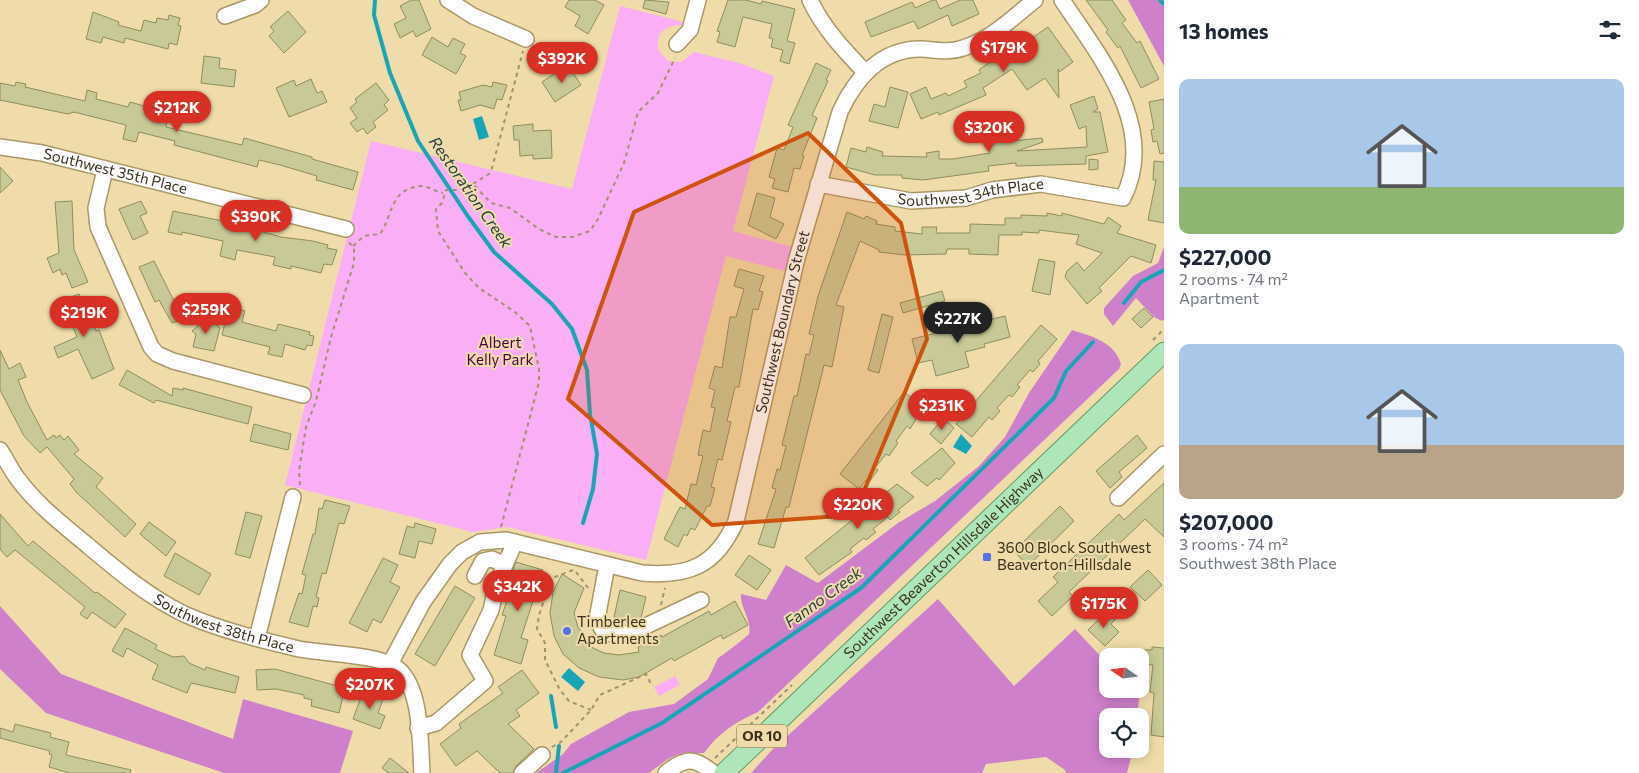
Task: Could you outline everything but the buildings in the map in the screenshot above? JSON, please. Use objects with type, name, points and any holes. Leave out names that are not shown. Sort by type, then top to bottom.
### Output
[{"type":"main road","name":"Southwest Beaverton Hillsdale Highway","points":[[724,773],[1164,352]]},
{"type":"street","points":[[225,16],[255,5],[261,0]]},
{"type":"street","points":[[448,0],[486,23],[526,39]]},
{"type":"street","points":[[678,44],[688,34],[698,0]]},
{"type":"street","points":[[810,0],[830,33],[865,72]]},
{"type":"street","name":"Southwest Boundary Street","points":[[498,539],[642,574],[681,574],[713,557],[722,546],[736,521],[797,258],[840,112],[850,90],[865,72],[881,60],[907,50],[951,52],[966,47],[997,32],[1035,0]]},
{"type":"street","name":"Southwest 34th Place","points":[[818,184],[911,202],[966,198],[992,190],[1041,184],[1123,198],[1130,181],[1133,156],[1126,109],[1115,81],[1062,0]]},
{"type":"street","name":"Southwest 35th Place","points":[[0,146],[26,150],[346,229]]},
{"type":"street","points":[[104,170],[96,208],[98,227],[148,340],[157,354],[173,361],[303,395]]},
{"type":"street","name":"Southwest 38th Place","points":[[0,450],[18,479],[40,503],[135,584],[184,614],[257,638],[306,650],[390,664]]},
{"type":"street","points":[[1118,498],[1164,454]]},
{"type":"street","points":[[257,638],[293,497]]},
{"type":"street","points":[[422,773],[415,699],[410,684],[402,673],[390,664],[423,602],[450,564],[468,547],[480,542],[498,539]]},
{"type":"street","points":[[418,728],[436,723],[486,681],[470,655],[491,610],[497,583],[515,542]]},
{"type":"street","points":[[475,576],[483,561],[492,559],[505,565]]},
{"type":"street","points":[[607,565],[597,618],[602,629],[614,635],[631,633],[700,600]]},
{"type":"street","points":[[522,773],[548,750]]},
{"type":"street","points":[[666,773],[679,763],[691,761],[702,763],[713,773]]},
{"type":"path","points":[[498,539],[538,382],[539,369],[532,331],[528,323],[472,282],[438,231],[436,209],[442,203],[446,190],[458,190],[473,184],[489,174],[526,39]]},
{"type":"path","points":[[473,184],[491,203],[510,208],[539,229],[556,237],[572,237],[590,231],[598,219],[624,163],[638,112],[658,93],[673,65],[678,44]]},
{"type":"path","points":[[293,497],[298,499],[301,479],[299,471],[306,427],[316,401],[331,336],[354,263],[353,246],[364,236],[380,234],[392,205],[404,193],[423,186],[444,194]]},
{"type":"path","points":[[591,710],[569,701],[560,690],[547,666],[543,647],[545,643],[537,629],[543,601],[555,578],[574,569],[589,590],[602,592]]},
{"type":"path","points":[[661,604],[666,585]]},
{"type":"path","points":[[548,750],[561,742],[591,710],[600,695],[646,674],[652,686]]},
{"type":"highlighted area","points":[[808,133],[901,223],[927,339],[854,515],[712,525],[568,399],[634,212]]},
{"type":"green space","name":"Albert Kelly Park","points":[[620,6],[683,22],[682,25],[666,28],[658,39],[659,51],[668,61],[681,62],[694,52],[739,63],[774,76],[733,231],[792,247],[785,271],[726,256],[646,560],[507,527],[473,532],[285,485],[371,141],[572,189]]},
{"type":"green space","points":[[675,676],[680,685],[659,696],[654,687]]},
{"type":"shaded area","points":[[1128,0],[1164,0],[1164,66]]},
{"type":"shaded area","points":[[1164,247],[1164,319],[1162,321],[1154,317],[1136,298],[1113,326],[1104,314],[1104,308],[1133,276],[1158,263]]},
{"type":"shaded area","points":[[1072,330],[1108,345],[1118,356],[1121,364],[1119,369],[758,712],[728,729],[704,753],[679,754],[668,759],[649,773],[536,773],[563,754],[571,744],[629,712],[674,704],[708,679],[718,658],[749,634],[749,624],[742,604],[741,594],[766,600],[786,565],[818,583],[898,523],[935,501],[978,467],[1005,437],[1029,393]]},
{"type":"shaded area","points":[[938,599],[1014,686],[1075,629],[1099,654],[1099,698],[1139,698],[1138,708],[1099,708],[1099,758],[1131,758],[1127,773],[1066,773],[1065,770],[1046,757],[986,764],[982,773],[751,773],[772,750]]},
{"type":"shaded area","points":[[0,606],[61,674],[233,739],[243,699],[353,731],[340,773],[224,773],[46,713],[0,669]]},
{"type":"water","points":[[482,116],[489,137],[479,140],[473,119]]},
{"type":"water","points":[[961,434],[972,446],[966,454],[953,447]]},
{"type":"water","points":[[569,668],[585,682],[578,691],[561,677]]},
{"type":"waterway","name":"Restoration Creek","points":[[375,0],[374,15],[390,73],[418,141],[494,252],[552,304],[572,329],[587,370],[590,414],[597,454],[593,489],[583,523]]},
{"type":"waterway","points":[[1160,0],[1164,4]]},
{"type":"waterway","name":"Fanno Creek","points":[[1124,303],[1141,282],[1164,270]]},
{"type":"waterway","name":"Fanno Creek","points":[[563,773],[662,723],[861,588],[1054,398],[1066,371],[1093,342]]},
{"type":"waterway","name":"Restoration Creek","points":[[551,696],[556,727]]},
{"type":"waterway","name":"Restoration Creek","points":[[556,773],[559,746]]},
{"type":"place","name":"3600 Block Southwest Beaverton-Hillsdale","points":[[987,557]]},
{"type":"place","name":"Timberlee Apartments","points":[[567,631]]}]
